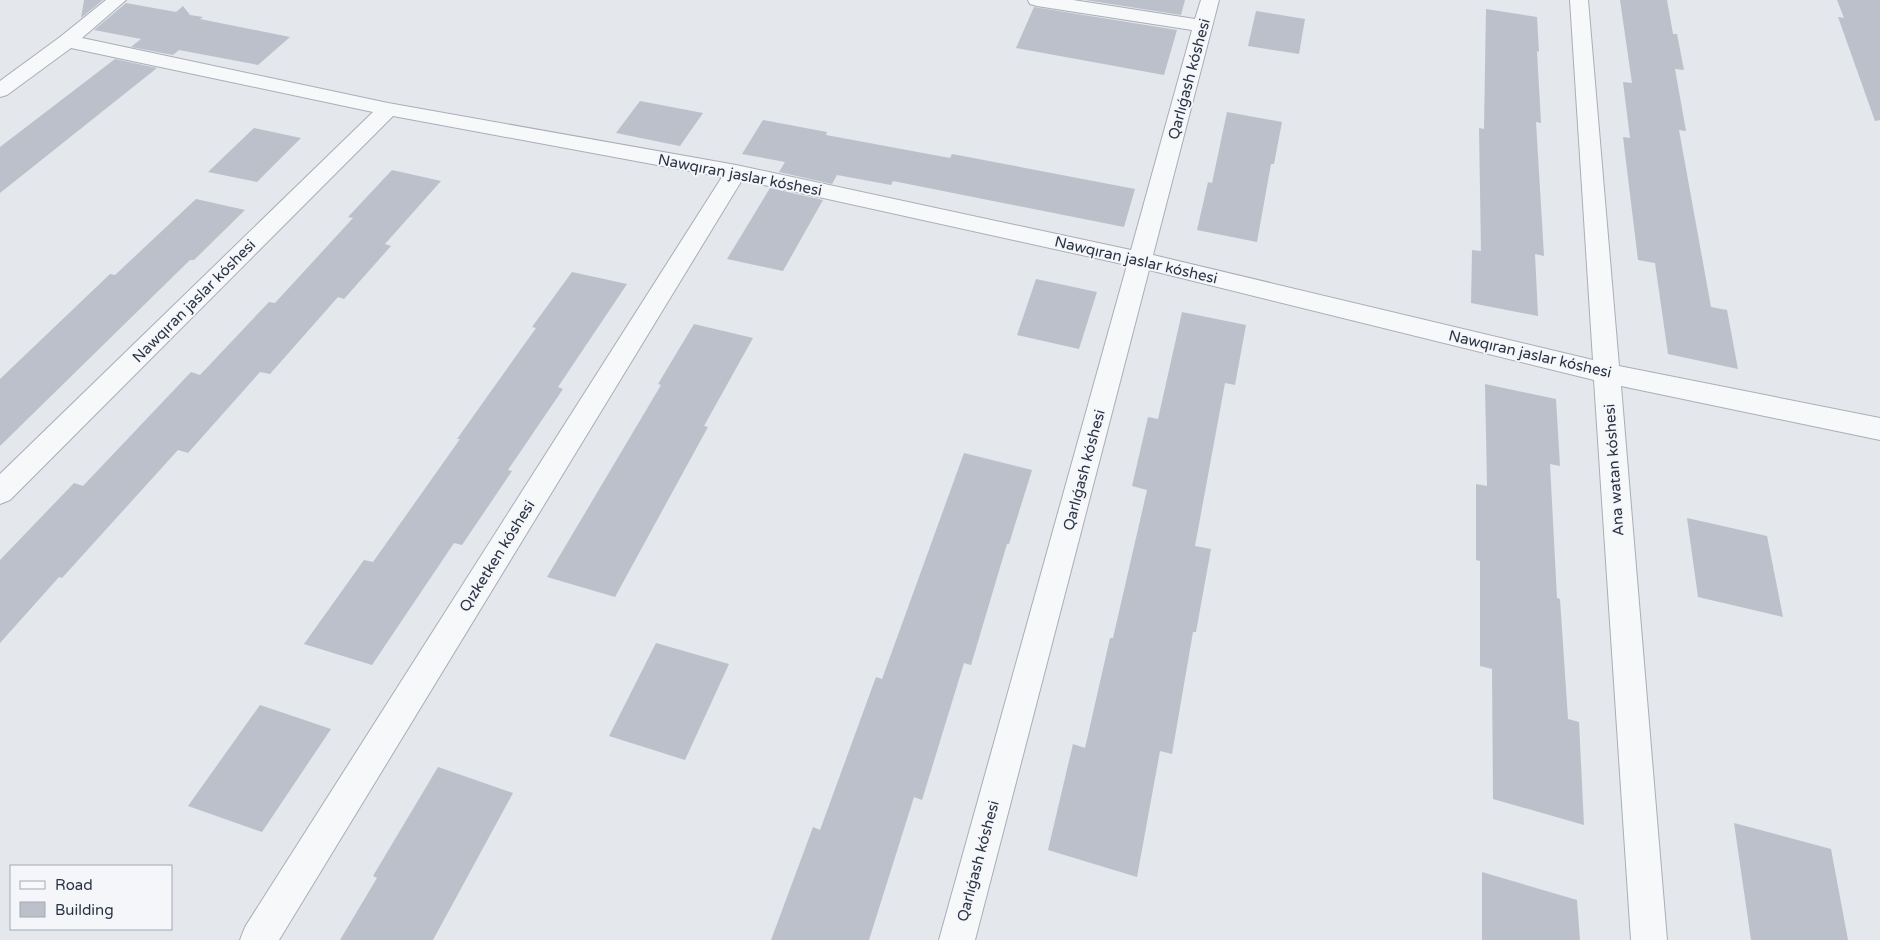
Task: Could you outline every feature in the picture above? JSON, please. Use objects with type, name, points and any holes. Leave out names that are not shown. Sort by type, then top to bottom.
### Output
[{"type":"street","points":[[0,91],[118,0]]},
{"type":"street","points":[[1037,0],[1203,26]]},
{"type":"street","name":"Qarlıǵash kóshesi","points":[[957,940],[1210,0]]},
{"type":"street","name":"Ana watan kóshesi","points":[[1579,0],[1649,940]]},
{"type":"street","name":"Nawqıran jaslar kóshesi","points":[[67,41],[388,109],[736,172],[1141,260],[1606,373],[1880,429]]},
{"type":"street","name":"Nawqıran jaslar kóshesi","points":[[0,492],[388,109]]},
{"type":"street","name":"Qızketken kóshesi","points":[[258,940],[736,172]]},
{"type":"building","points":[[84,0],[103,0],[81,18]]},
{"type":"building","points":[[1085,0],[1185,0],[1181,15]]},
{"type":"building","points":[[1620,0],[1667,0],[1673,34],[1677,34],[1684,70],[1675,69],[1686,131],[1679,130],[1711,307],[1727,310],[1738,369],[1668,354],[1655,263],[1638,260],[1623,137],[1630,138],[1623,82],[1632,83]]},
{"type":"building","points":[[1837,0],[1880,0],[1880,120],[1875,121],[1838,17],[1844,18]]},
{"type":"building","points":[[126,3],[176,12],[183,6],[190,15],[203,17],[200,19],[290,37],[258,65],[179,50],[173,55],[131,47],[141,39],[94,30]]},
{"type":"building","points":[[1034,7],[1177,30],[1164,75],[1016,48]]},
{"type":"building","points":[[1486,9],[1537,17],[1541,123],[1536,122],[1544,256],[1535,254],[1538,316],[1471,303],[1472,250],[1481,251],[1479,128],[1484,129]]},
{"type":"building","points":[[1256,11],[1305,19],[1299,54],[1248,46]]},
{"type":"building","points":[[115,59],[157,68],[0,193],[0,147]]},
{"type":"building","points":[[640,101],[703,113],[680,146],[616,133]]},
{"type":"building","points":[[1227,112],[1282,122],[1274,164],[1271,164],[1257,242],[1197,230],[1208,182],[1212,183]]},
{"type":"building","points":[[763,120],[827,132],[826,135],[950,158],[952,154],[1135,189],[1124,227],[893,181],[891,185],[837,175],[832,184],[779,172],[785,162],[742,154]]},
{"type":"building","points":[[254,128],[301,138],[257,182],[208,172]]},
{"type":"building","points":[[392,170],[441,181],[385,244],[391,246],[344,299],[338,297],[270,374],[260,372],[188,453],[178,450],[62,578],[59,577],[0,643],[0,560],[74,483],[83,486],[191,372],[200,375],[269,302],[275,303],[353,218],[348,217]]},
{"type":"building","points":[[770,188],[823,200],[783,271],[727,259]]},
{"type":"building","points":[[196,199],[245,210],[194,260],[190,260],[0,446],[0,379],[110,274],[115,275]]},
{"type":"building","points":[[572,272],[627,284],[558,387],[563,389],[508,470],[512,471],[462,545],[454,543],[372,665],[304,644],[364,560],[373,562],[460,439],[457,439],[536,328],[532,327]]},
{"type":"building","points":[[1036,279],[1097,292],[1079,349],[1017,335]]},
{"type":"building","points":[[1182,312],[1246,325],[1235,385],[1225,383],[1195,546],[1211,549],[1196,632],[1193,632],[1172,754],[1160,751],[1137,877],[1048,850],[1073,744],[1085,748],[1110,638],[1113,638],[1147,490],[1132,486],[1148,417],[1158,419]]},
{"type":"building","points":[[694,324],[753,338],[704,426],[708,427],[615,597],[547,577],[661,385],[658,384]]},
{"type":"building","points":[[1485,384],[1556,399],[1560,466],[1550,464],[1557,598],[1560,599],[1568,719],[1579,722],[1584,825],[1493,799],[1492,669],[1480,666],[1480,561],[1476,560],[1476,484],[1487,486]]},
{"type":"building","points":[[964,453],[1032,470],[1009,544],[1007,544],[971,665],[964,663],[922,800],[914,797],[869,940],[771,940],[813,827],[820,830],[876,677],[882,679]]},
{"type":"building","points":[[1687,518],[1767,536],[1783,617],[1698,597]]},
{"type":"building","points":[[656,643],[729,664],[685,760],[609,736]]},
{"type":"building","points":[[260,705],[331,729],[262,832],[188,806]]},
{"type":"building","points":[[438,767],[513,793],[433,940],[340,940],[377,878],[373,876]]},
{"type":"building","points":[[1734,823],[1831,849],[1848,940],[1751,940]]},
{"type":"building","points":[[1482,872],[1577,900],[1580,940],[1482,940]]}]
